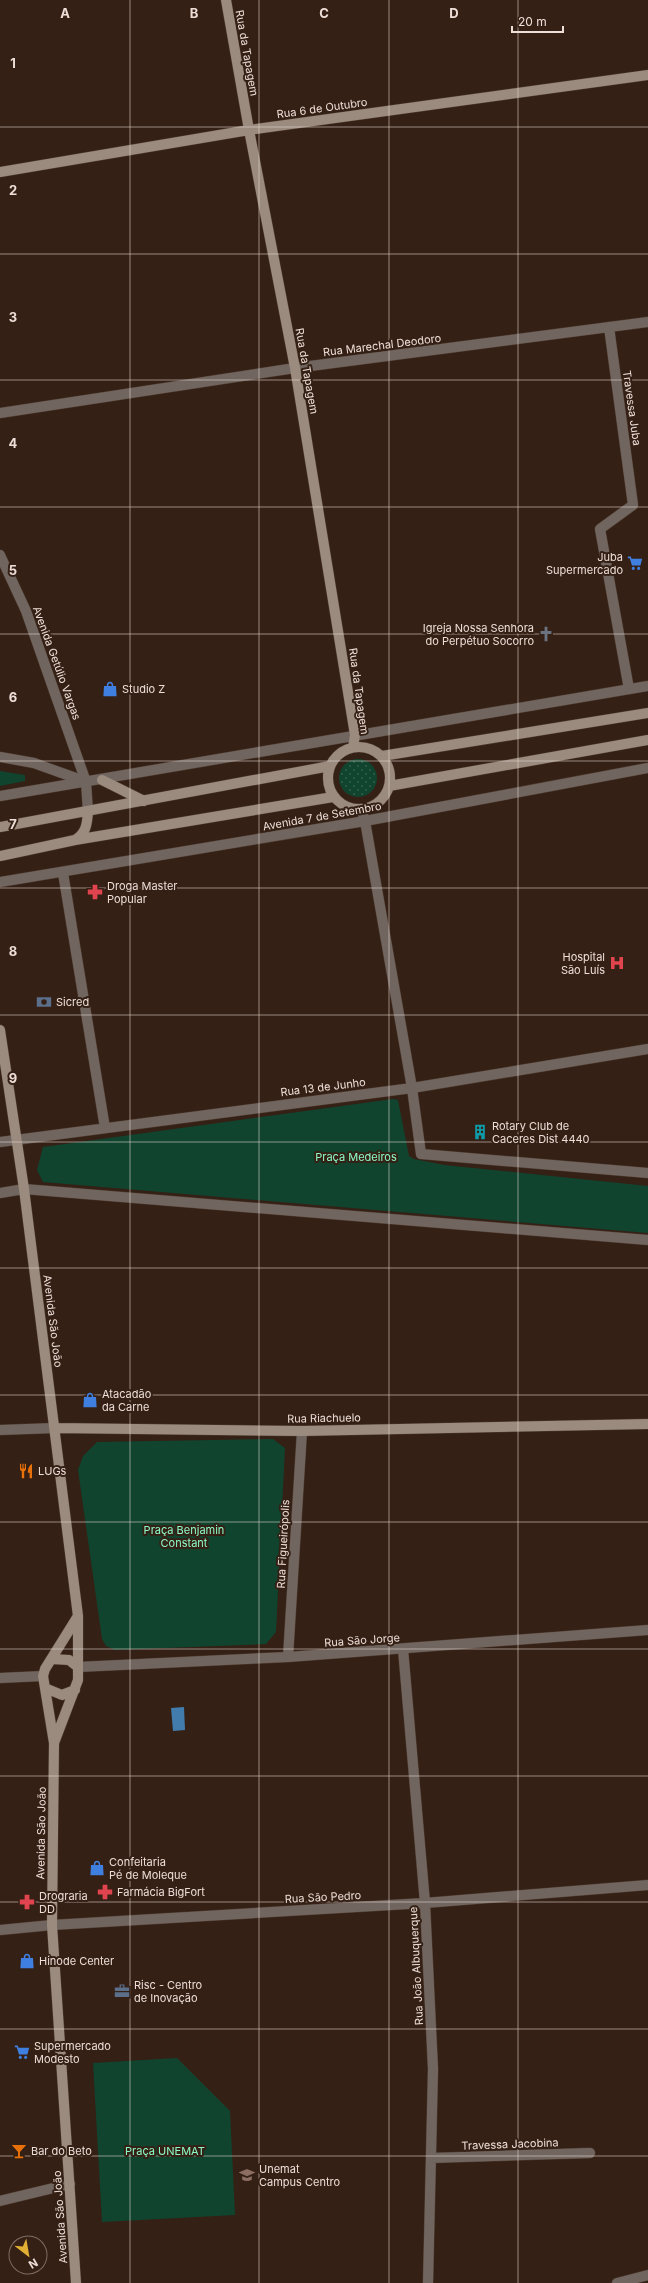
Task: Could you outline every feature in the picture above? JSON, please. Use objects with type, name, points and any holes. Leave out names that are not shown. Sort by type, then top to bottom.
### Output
[{"type":"main road","name":"Rua da Tapagem","points":[[226,0],[249,130],[295,368],[355,735],[353,747]]},
{"type":"main road","name":"Rua 6 de Outubro","points":[[0,172],[249,130],[648,75]]},
{"type":"main road","points":[[382,756],[648,713]]},
{"type":"main road","name":"Avenida 7 de Setembro","points":[[389,786],[648,740]]},
{"type":"main road","points":[[353,747],[369,748],[382,756],[388,765],[390,775],[389,786],[379,802],[361,809],[345,807],[333,797],[329,787],[328,776],[330,766],[336,757],[353,747]]},
{"type":"main road","points":[[0,827],[144,802],[330,766]]},
{"type":"main road","points":[[102,780],[144,802]]},
{"type":"main road","name":"Avenida 7 de Setembro","points":[[0,856],[75,840],[333,797]]},
{"type":"main road","points":[[75,840],[83,835],[86,827],[88,812]]},
{"type":"main road","name":"Avenida São João","points":[[0,1030],[24,1189],[78,1616],[78,1667],[75,1690],[54,1743]]},
{"type":"main road","name":"Rua Riachuelo","points":[[55,1428],[302,1431],[648,1424]]},
{"type":"main road","points":[[43,1676],[78,1616]]},
{"type":"main road","points":[[52,1659],[68,1660],[78,1667]]},
{"type":"main road","name":"Avenida São João","points":[[43,1676],[54,1743],[52,1925],[76,2283]]},
{"type":"main road","points":[[45,1688],[62,1695],[75,1690]]},
{"type":"street","name":"Rua Marechal Deodoro","points":[[0,413],[295,368],[648,322]]},
{"type":"street","name":"Travessa Juba","points":[[609,327],[633,505],[600,529],[629,689]]},
{"type":"street","name":"Avenida Getúlio Vargas","points":[[0,555],[26,611],[86,782],[88,812]]},
{"type":"street","points":[[0,796],[102,780],[355,735],[648,686]]},
{"type":"street","points":[[0,757],[34,763],[86,782]]},
{"type":"street","name":"Avenida 7 de Setembro","points":[[0,882],[365,821],[648,768]]},
{"type":"street","points":[[361,809],[365,821],[412,1088],[421,1154],[648,1173]]},
{"type":"street","points":[[63,872],[105,1128]]},
{"type":"street","name":"Rua 13 de Junho","points":[[0,1142],[412,1088],[648,1050]]},
{"type":"street","points":[[0,1193],[24,1189],[648,1240]]},
{"type":"street","name":"Rua Riachuelo","points":[[0,1430],[55,1428]]},
{"type":"street","name":"Rua Figueirópolis","points":[[288,1657],[302,1431]]},
{"type":"street","name":"Rua São Jorge","points":[[78,1667],[288,1657],[648,1630]]},
{"type":"street","name":"Rua João Albuquerque","points":[[403,1649],[425,1903],[433,2069],[428,2283]]},
{"type":"street","points":[[0,1678],[43,1676]]},
{"type":"street","name":"Rua São Pedro","points":[[0,1930],[52,1925],[425,1903],[648,1885]]},
{"type":"street","name":"Travessa Jacobina","points":[[431,2158],[590,2153]]},
{"type":"street","points":[[0,2201],[70,2184]]},
{"type":"street","points":[[617,2283],[648,2275]]},
{"type":"green space","points":[[354,759],[362,759],[372,764],[376,771],[376,785],[372,792],[362,797],[354,797],[344,792],[342,789],[339,782],[339,774],[344,764],[347,762]]},
{"type":"green space","points":[[0,771],[25,775],[25,781],[0,786]]},
{"type":"green space","name":"Praça Medeiros","points":[[393,1099],[398,1100],[409,1156],[414,1159],[444,1165],[648,1186],[648,1233],[43,1182],[37,1170],[43,1147]]},
{"type":"green space","name":"Praça Benjamin Constant","points":[[273,1439],[285,1448],[276,1632],[266,1644],[115,1650],[106,1646],[102,1639],[78,1470],[83,1456],[97,1442]]},
{"type":"green space","name":"Praça UNEMAT","points":[[177,2058],[230,2111],[235,2215],[102,2222],[93,2063]]},
{"type":"water","points":[[184,1707],[185,1730],[173,1731],[171,1708]]},
{"type":"place","name":"Juba Supermercado","points":[[635,563]]},
{"type":"place","name":"Igreja Nossa Senhora do Perpétuo Socorro","points":[[546,634]]},
{"type":"place","name":"Studio Z","points":[[110,689]]},
{"type":"place","name":"Droga Master Popular","points":[[95,892]]},
{"type":"place","name":"Hospital São Luís","points":[[617,963]]},
{"type":"place","name":"Sicred","points":[[44,1002]]},
{"type":"place","name":"Rotary Club de Caceres Dist 4440","points":[[480,1132]]},
{"type":"place","name":"Atacadão da Carne","points":[[90,1400]]},
{"type":"place","name":"LUGs","points":[[26,1471]]},
{"type":"place","name":"Confeitaria Pé de Moleque","points":[[97,1868]]},
{"type":"place","name":"Farmácia BigFort","points":[[105,1892]]},
{"type":"place","name":"Drograria DD","points":[[27,1902]]},
{"type":"place","name":"Hinode Center","points":[[27,1961]]},
{"type":"place","name":"Risc - Centro de Inovação","points":[[122,1991]]},
{"type":"place","name":"Supermercado Modesto","points":[[22,2052]]},
{"type":"place","name":"Bar do Beto","points":[[19,2151]]},
{"type":"place","name":"Unemat Campus Centro","points":[[247,2175]]}]
